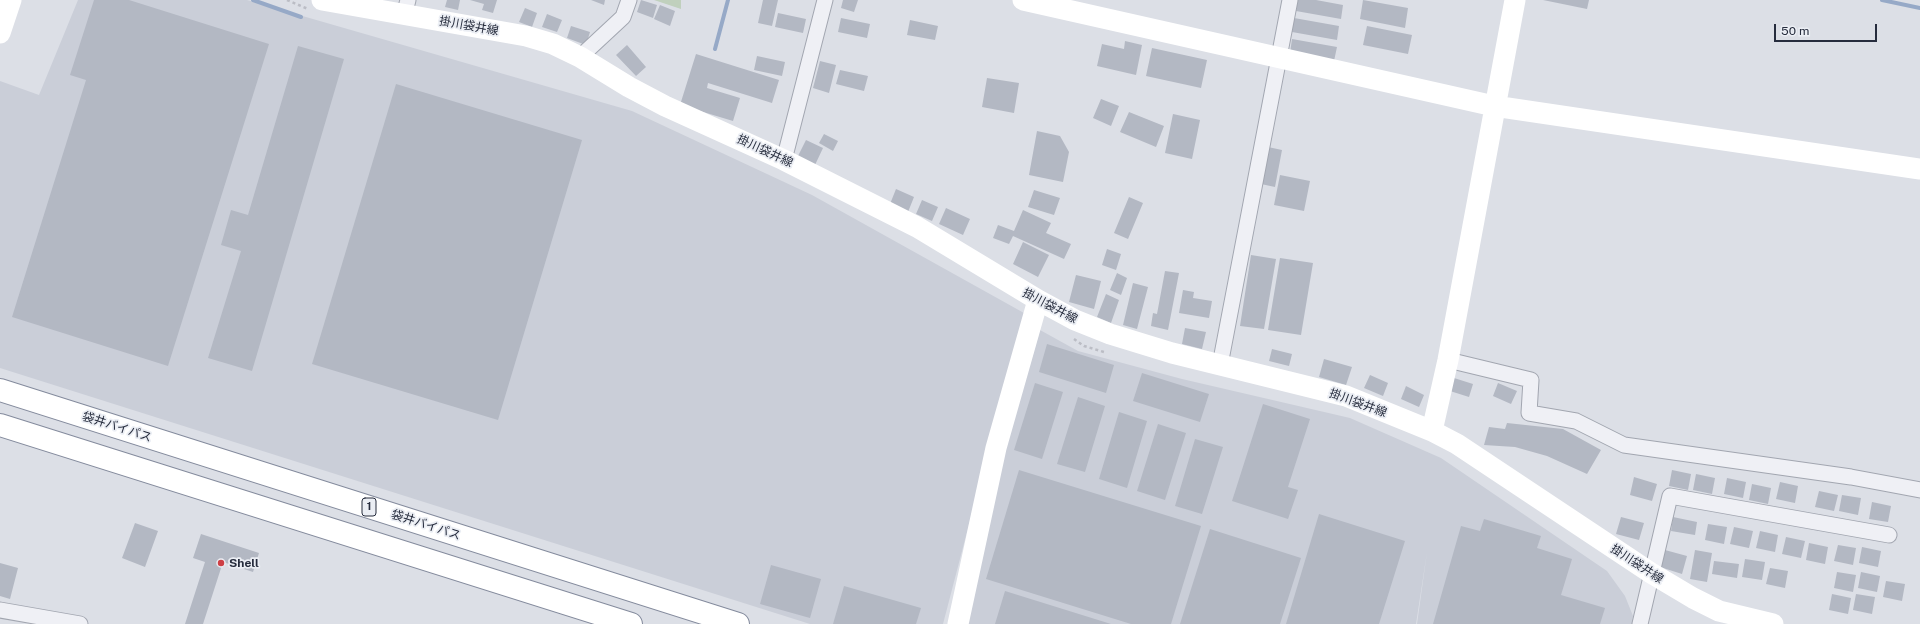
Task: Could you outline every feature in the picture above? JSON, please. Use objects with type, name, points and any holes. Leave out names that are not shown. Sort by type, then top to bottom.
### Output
[{"type":"highway","name":"袋井バイパス","points":[[0,390],[738,624]]},
{"type":"highway","points":[[0,424],[631,624]]},
{"type":"street","points":[[0,33],[11,0]]},
{"type":"street","points":[[580,57],[623,17],[629,0]]},
{"type":"street","points":[[784,160],[825,0]]},
{"type":"street","points":[[1023,0],[1494,106],[1920,169]]},
{"type":"street","points":[[1220,365],[1251,197],[1280,59],[1290,0]]},
{"type":"street","points":[[1432,431],[1448,360],[1494,106],[1515,0]]},
{"type":"street","name":"掛川袋井線","points":[[315,5],[406,8],[526,36],[553,44],[580,57],[629,87],[665,106],[784,160],[918,228],[1038,300],[1075,320],[1110,334],[1220,365],[1346,396],[1432,431],[1457,444],[1651,573],[1720,611],[1773,624]]},
{"type":"street","points":[[958,624],[996,448],[1038,300]]},
{"type":"street","points":[[1448,360],[1531,380],[1528,413],[1576,421],[1624,445],[1851,477],[1920,490]]},
{"type":"street","points":[[1640,624],[1670,496],[1889,535]]},
{"type":"street","points":[[0,610],[80,624]]},
{"type":"path","points":[[287,0],[315,5]]},
{"type":"shaded area","points":[[78,0],[247,0],[632,111],[812,195],[1024,313],[943,624],[810,624],[0,368],[0,81],[39,95]]},
{"type":"shaded area","points":[[1040,330],[1078,351],[1182,379],[1350,418],[1441,458],[1607,571],[1625,596],[1633,616],[1632,624],[1417,624],[1427,552],[1416,624],[967,624],[1004,454]]},
{"type":"green space","points":[[654,0],[681,0],[681,9]]},
{"type":"building","points":[[94,0],[129,0],[269,44],[168,366],[12,317],[86,80],[70,75]]},
{"type":"building","points":[[447,0],[460,0],[458,10],[445,7]]},
{"type":"building","points":[[470,0],[497,0],[493,13],[482,10],[484,4]]},
{"type":"building","points":[[591,0],[605,0],[604,5]]},
{"type":"building","points":[[641,0],[657,5],[653,18],[637,12]]},
{"type":"building","points":[[763,0],[778,0],[772,26],[758,23]]},
{"type":"building","points":[[843,0],[858,0],[854,12],[841,8]]},
{"type":"building","points":[[1298,0],[1316,0],[1343,5],[1341,19],[1296,11]]},
{"type":"building","points":[[1363,0],[1408,8],[1405,28],[1360,19]]},
{"type":"building","points":[[1543,0],[1589,0],[1587,9]]},
{"type":"building","points":[[660,5],[675,11],[670,26],[654,19]]},
{"type":"building","points":[[525,8],[537,13],[532,27],[519,22]]},
{"type":"building","points":[[778,13],[806,19],[803,33],[775,27]]},
{"type":"building","points":[[547,14],[562,20],[557,32],[542,27]]},
{"type":"building","points":[[841,18],[870,24],[867,38],[838,32]]},
{"type":"building","points":[[1294,18],[1339,26],[1337,40],[1292,32]]},
{"type":"building","points":[[910,20],[938,26],[935,40],[907,35]]},
{"type":"building","points":[[571,26],[590,32],[586,45],[567,38]]},
{"type":"building","points":[[1367,26],[1412,35],[1408,54],[1363,45]]},
{"type":"building","points":[[1292,39],[1337,47],[1334,61],[1290,53]]},
{"type":"building","points":[[1125,41],[1142,45],[1136,75],[1097,66],[1102,44],[1124,49]]},
{"type":"building","points":[[627,45],[646,67],[636,76],[616,55]]},
{"type":"building","points":[[298,46],[344,59],[252,371],[208,358],[241,251],[221,245],[231,210],[248,215]]},
{"type":"building","points":[[1152,48],[1207,60],[1201,88],[1146,76]]},
{"type":"building","points":[[696,54],[779,80],[772,103],[708,83],[707,88],[740,98],[733,121],[680,105]]},
{"type":"building","points":[[757,56],[785,62],[782,76],[754,70]]},
{"type":"building","points":[[820,61],[836,65],[829,93],[813,88]]},
{"type":"building","points":[[840,70],[868,76],[864,91],[836,84]]},
{"type":"building","points":[[987,78],[1019,83],[1014,113],[982,107]]},
{"type":"building","points":[[396,84],[582,140],[498,420],[312,364]]},
{"type":"building","points":[[1101,99],[1119,106],[1111,126],[1093,118]]},
{"type":"building","points":[[1129,112],[1164,126],[1156,147],[1120,132]]},
{"type":"building","points":[[1173,114],[1200,120],[1192,159],[1165,153]]},
{"type":"building","points":[[1037,131],[1060,136],[1069,152],[1063,182],[1029,175]]},
{"type":"building","points":[[824,134],[838,141],[833,151],[819,143]]},
{"type":"building","points":[[806,140],[823,148],[815,165],[798,156]]},
{"type":"building","points":[[1268,147],[1282,150],[1275,187],[1261,184]]},
{"type":"building","points":[[1280,175],[1310,181],[1304,211],[1274,205]]},
{"type":"building","points":[[896,189],[914,197],[908,212],[890,204]]},
{"type":"building","points":[[1034,190],[1060,198],[1054,215],[1028,207]]},
{"type":"building","points":[[1129,197],[1143,203],[1128,239],[1114,233]]},
{"type":"building","points":[[922,200],[938,207],[932,221],[916,214]]},
{"type":"building","points":[[946,208],[970,219],[963,235],[939,224]]},
{"type":"building","points":[[1023,210],[1051,223],[1046,233],[1071,244],[1064,259],[1013,236],[1009,244],[993,238],[998,225],[1014,231]]},
{"type":"building","points":[[1023,242],[1049,255],[1038,277],[1013,264]]},
{"type":"building","points":[[1107,249],[1121,254],[1116,270],[1102,265]]},
{"type":"building","points":[[1251,255],[1276,259],[1264,329],[1240,326]]},
{"type":"building","points":[[1280,258],[1313,263],[1301,335],[1268,330]]},
{"type":"building","points":[[1165,271],[1179,273],[1168,330],[1151,326],[1153,313],[1157,314]]},
{"type":"building","points":[[1117,273],[1127,278],[1121,295],[1110,290]]},
{"type":"building","points":[[1076,275],[1101,281],[1094,309],[1069,302]]},
{"type":"building","points":[[1133,283],[1148,287],[1137,329],[1123,325]]},
{"type":"building","points":[[1183,290],[1194,292],[1193,298],[1212,301],[1209,318],[1179,313]]},
{"type":"building","points":[[1106,294],[1119,300],[1111,323],[1097,317]]},
{"type":"building","points":[[1185,328],[1206,332],[1202,349],[1182,344]]},
{"type":"building","points":[[1047,344],[1114,365],[1106,393],[1039,372]]},
{"type":"building","points":[[1272,349],[1292,354],[1289,366],[1269,361]]},
{"type":"building","points":[[1324,359],[1352,367],[1346,385],[1319,377]]},
{"type":"building","points":[[1142,373],[1209,394],[1200,422],[1133,401]]},
{"type":"building","points":[[1370,375],[1388,383],[1383,396],[1364,388]]},
{"type":"building","points":[[1454,378],[1473,384],[1469,397],[1450,391]]},
{"type":"building","points":[[1035,383],[1063,392],[1042,459],[1014,450]]},
{"type":"building","points":[[1498,383],[1517,391],[1511,404],[1493,396]]},
{"type":"building","points":[[1406,386],[1424,395],[1419,407],[1401,399]]},
{"type":"building","points":[[1078,397],[1105,406],[1085,472],[1057,464]]},
{"type":"building","points":[[1263,404],[1310,419],[1288,487],[1298,490],[1288,519],[1232,501]]},
{"type":"building","points":[[1119,412],[1147,421],[1127,488],[1099,479]]},
{"type":"building","points":[[1507,423],[1563,429],[1601,450],[1587,474],[1547,456],[1515,447],[1484,445],[1489,427],[1505,429]]},
{"type":"building","points":[[1158,424],[1186,433],[1165,500],[1137,491]]},
{"type":"building","points":[[1195,439],[1223,447],[1202,514],[1175,506]]},
{"type":"building","points":[[1019,470],[1201,526],[1171,624],[1131,624],[986,579]]},
{"type":"building","points":[[1672,470],[1691,474],[1688,490],[1669,486]]},
{"type":"building","points":[[1696,474],[1715,478],[1712,494],[1693,490]]},
{"type":"building","points":[[1634,477],[1657,484],[1652,501],[1630,495]]},
{"type":"building","points":[[1727,478],[1746,482],[1743,498],[1724,494]]},
{"type":"building","points":[[1780,482],[1798,486],[1795,503],[1776,499]]},
{"type":"building","points":[[1752,484],[1771,488],[1768,504],[1749,500]]},
{"type":"building","points":[[1819,491],[1838,495],[1834,511],[1815,507]]},
{"type":"building","points":[[1842,495],[1861,498],[1858,515],[1839,511]]},
{"type":"building","points":[[1872,502],[1891,506],[1888,522],[1869,519]]},
{"type":"building","points":[[1319,514],[1405,541],[1379,624],[1286,624]]},
{"type":"building","points":[[1621,517],[1644,523],[1639,540],[1616,534]]},
{"type":"building","points":[[1673,517],[1697,522],[1695,535],[1671,531]]},
{"type":"building","points":[[1484,519],[1541,536],[1537,548],[1572,559],[1561,595],[1605,608],[1600,624],[1433,624],[1461,526],[1480,531]]},
{"type":"building","points":[[135,523],[158,531],[145,567],[122,558]]},
{"type":"building","points":[[1708,524],[1727,527],[1724,544],[1705,540]]},
{"type":"building","points":[[1734,527],[1753,531],[1749,548],[1730,544]]},
{"type":"building","points":[[1210,529],[1301,558],[1280,624],[1180,624]]},
{"type":"building","points":[[1760,531],[1778,535],[1775,552],[1756,548]]},
{"type":"building","points":[[201,534],[259,553],[253,572],[223,562],[203,624],[185,624],[205,562],[193,558]]},
{"type":"building","points":[[1786,537],[1805,541],[1801,558],[1782,554]]},
{"type":"building","points":[[1809,543],[1828,547],[1825,564],[1806,560]]},
{"type":"building","points":[[1838,545],[1856,548],[1853,565],[1834,561]]},
{"type":"building","points":[[1862,547],[1881,551],[1878,567],[1859,563]]},
{"type":"building","points":[[1665,550],[1687,556],[1682,574],[1660,567]]},
{"type":"building","points":[[1695,550],[1712,553],[1707,582],[1690,579]]},
{"type":"building","points":[[1745,559],[1765,562],[1762,580],[1742,577]]},
{"type":"building","points":[[1714,561],[1739,564],[1737,578],[1712,574]]},
{"type":"building","points":[[0,563],[18,568],[10,599],[0,596]]},
{"type":"building","points":[[771,565],[821,579],[810,618],[760,604]]},
{"type":"building","points":[[1770,568],[1788,571],[1785,588],[1766,584]]},
{"type":"building","points":[[1837,572],[1856,575],[1853,592],[1834,588]]},
{"type":"building","points":[[1861,572],[1880,576],[1877,592],[1858,588]]},
{"type":"building","points":[[1886,581],[1905,584],[1902,601],[1883,597]]},
{"type":"building","points":[[844,586],[921,608],[916,624],[833,624]]},
{"type":"building","points":[[1005,591],[1111,624],[995,624]]},
{"type":"building","points":[[1832,594],[1851,598],[1848,614],[1829,610]]},
{"type":"building","points":[[1856,594],[1875,597],[1872,614],[1853,610]]},
{"type":"waterway","points":[[253,0],[301,17]]},
{"type":"waterway","points":[[715,49],[728,0]]},
{"type":"waterway","points":[[1882,0],[1920,8]]},
{"type":"place","name":"Shell","points":[[221,563]]}]
